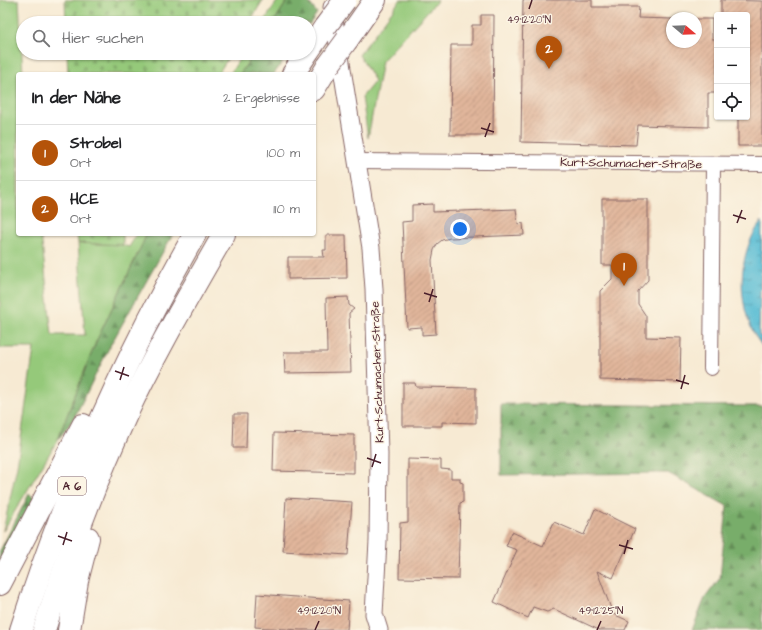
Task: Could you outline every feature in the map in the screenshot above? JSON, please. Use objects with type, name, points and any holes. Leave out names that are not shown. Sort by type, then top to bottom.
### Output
[{"type":"highway","points":[[316,40],[345,0]]},
{"type":"highway","points":[[316,86],[328,66],[375,0]]},
{"type":"highway","points":[[294,72],[302,60]]},
{"type":"highway","name":"A 6","points":[[21,630],[42,565],[62,511],[134,346],[194,236]]},
{"type":"highway","name":"A 6","points":[[44,630],[62,572],[106,462],[148,371],[223,236]]},
{"type":"highway","points":[[0,584],[85,422],[134,346]]},
{"type":"highway","name":"A 6","points":[[69,630],[77,581],[106,462]]},
{"type":"street","name":"Kurt-Schumacher-Straße","points":[[331,0],[371,248],[374,289],[379,518],[374,614],[379,630]]},
{"type":"street","name":"Kurt-Schumacher-Straße","points":[[358,161],[762,164]]},
{"type":"street","name":"Kurt-Schumacher-Straße","points":[[712,368],[713,164]]},
{"type":"green space","points":[[0,0],[19,0],[20,16],[16,16],[16,60],[22,60],[23,72],[16,72],[16,236],[41,236],[52,335],[85,335],[78,243],[123,245],[129,247],[136,236],[146,236],[96,342],[57,441],[3,531],[17,466],[34,348],[0,348]]},
{"type":"green space","points":[[65,0],[263,0],[253,16],[66,16]]},
{"type":"green space","points":[[278,0],[288,0],[278,16],[268,16]]},
{"type":"green space","points":[[288,0],[307,0],[317,13],[315,16],[278,16]]},
{"type":"green space","points":[[400,0],[438,0],[382,61],[368,138],[362,97],[375,81],[359,55]]},
{"type":"green space","points":[[67,60],[227,60],[219,72],[68,72]]},
{"type":"green space","points":[[239,60],[249,60],[241,72],[231,72]]},
{"type":"green space","points":[[249,60],[284,60],[275,72],[241,72]]},
{"type":"green space","points":[[77,236],[123,236],[123,245],[78,243]]},
{"type":"green space","points":[[146,236],[172,236],[110,346],[73,420],[57,441],[96,342]]},
{"type":"green space","points":[[501,404],[762,406],[762,630],[692,630],[705,598],[720,578],[727,506],[668,473],[501,475]]},
{"type":"green space","points":[[29,494],[34,498],[0,565],[0,551]]},
{"type":"water","points":[[762,221],[759,336],[762,336],[762,346],[753,333],[747,317],[743,301],[742,284],[743,266],[747,250],[753,234]]},
{"type":"building","points":[[523,0],[592,0],[592,7],[639,7],[638,18],[666,19],[666,48],[702,48],[702,19],[712,19],[712,39],[714,39],[714,93],[708,93],[708,127],[638,125],[636,145],[521,142]]},
{"type":"building","points":[[721,0],[762,1],[762,146],[738,146],[738,120],[750,120],[750,12],[721,12]]},
{"type":"building","points":[[481,15],[494,15],[493,135],[450,135],[451,45],[472,45],[472,25],[481,25]]},
{"type":"building","points":[[602,199],[648,199],[648,280],[638,291],[638,304],[646,316],[646,337],[681,338],[680,382],[600,380],[600,291],[612,279],[612,265],[602,265]]},
{"type":"building","points":[[433,204],[433,212],[516,209],[518,224],[523,223],[524,235],[450,238],[442,240],[437,244],[432,260],[436,334],[422,335],[422,327],[407,328],[402,222],[412,221],[412,205]]},
{"type":"building","points":[[326,235],[346,235],[347,278],[288,279],[288,257],[324,257],[323,250],[326,250]]},
{"type":"building","points":[[348,297],[349,305],[354,309],[349,313],[351,372],[285,373],[284,352],[327,352],[326,298]]},
{"type":"building","points":[[403,383],[415,383],[416,387],[476,388],[476,423],[442,422],[442,426],[403,426]]},
{"type":"building","points":[[234,414],[247,414],[246,448],[233,448]]},
{"type":"building","points":[[274,433],[354,435],[354,473],[273,471]]},
{"type":"building","points":[[408,459],[441,460],[441,469],[451,470],[451,478],[460,478],[460,482],[463,483],[463,502],[460,503],[458,579],[399,578],[400,523],[408,522]]},
{"type":"building","points":[[286,498],[352,502],[348,555],[283,551]]},
{"type":"building","points":[[595,509],[635,529],[613,578],[597,571],[613,614],[629,621],[625,630],[599,630],[554,609],[547,612],[533,607],[528,618],[494,602],[517,550],[506,546],[512,532],[543,546],[554,522],[584,535]]},
{"type":"building","points":[[257,594],[349,601],[347,630],[300,630],[255,627]]},
{"type":"place","name":"HCE","points":[[549,69]]},
{"type":"place","name":"Strobel","points":[[624,286]]}]
